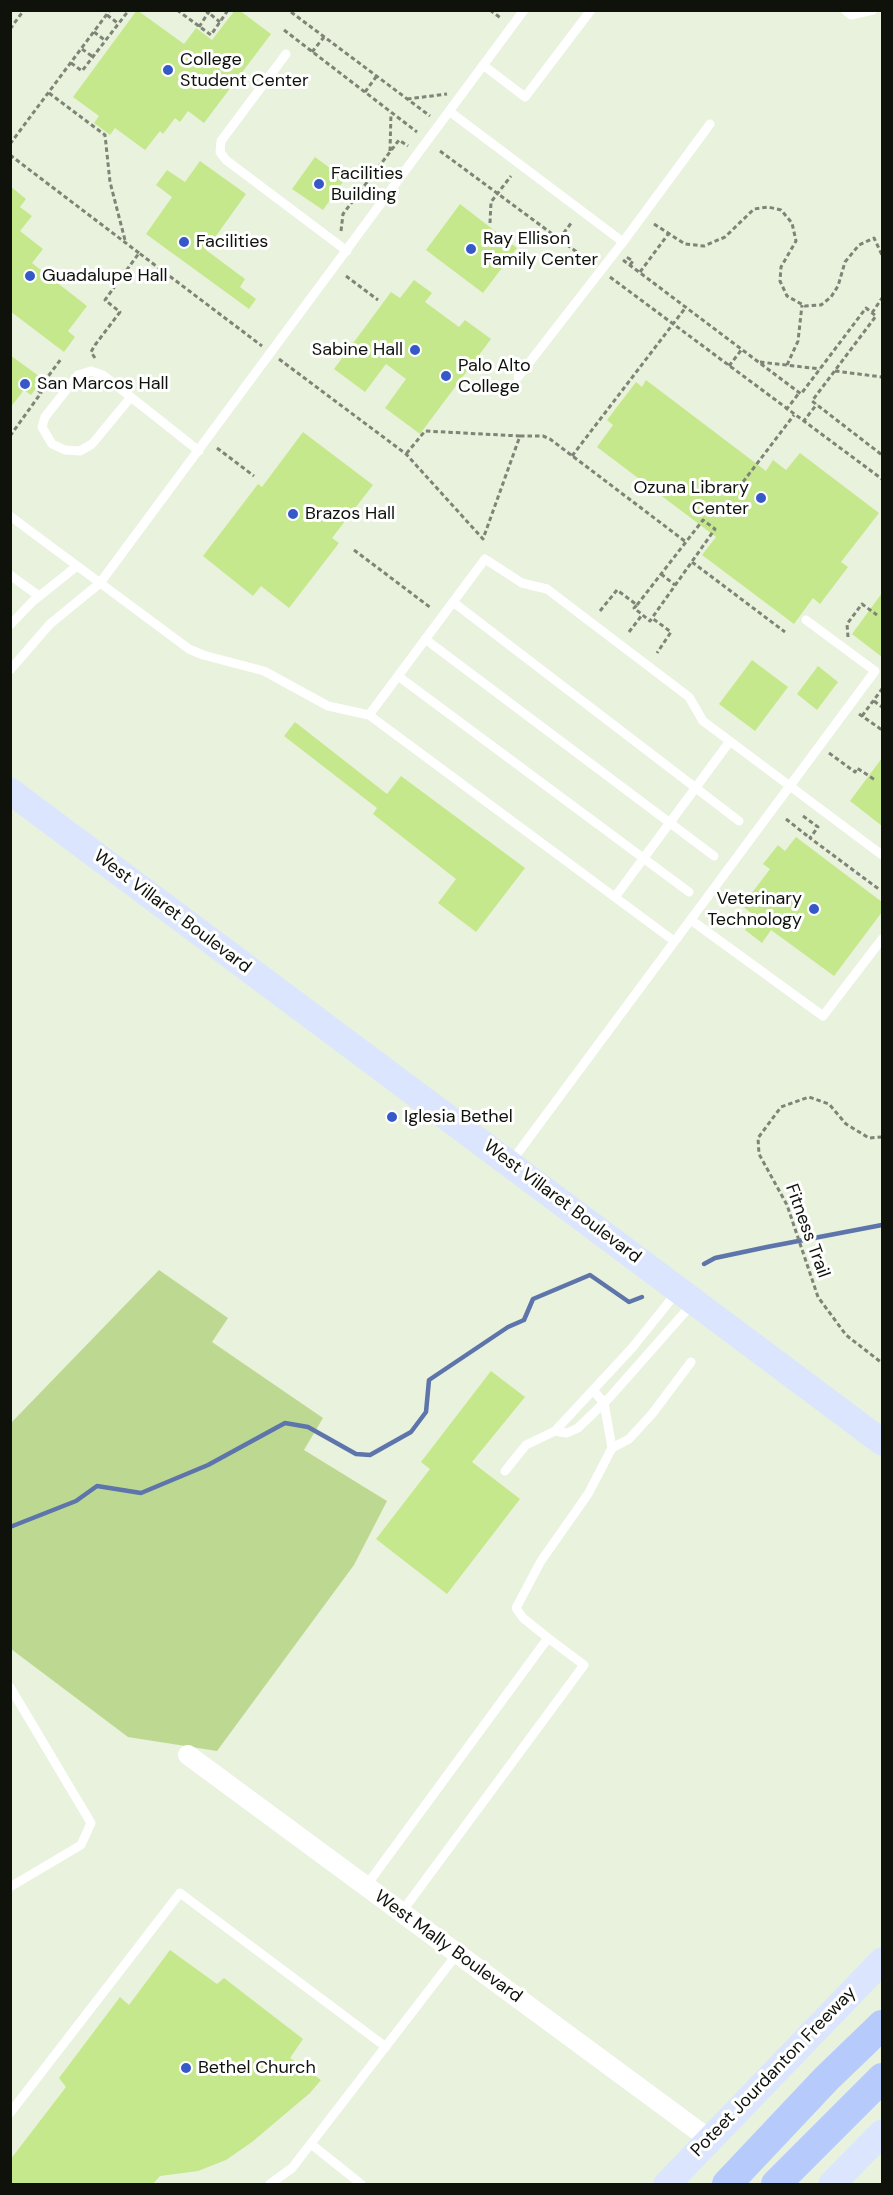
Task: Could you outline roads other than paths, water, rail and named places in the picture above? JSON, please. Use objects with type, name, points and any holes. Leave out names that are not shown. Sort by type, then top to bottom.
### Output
[{"type":"main road","points":[[727,2184],[826,2079],[882,2025]]},
{"type":"main road","points":[[776,2184],[882,2078]]},
{"type":"street","name":"West Villaret Boulevard","points":[[10,791],[882,1442]]},
{"type":"street","name":"West Mally Boulevard","points":[[188,1755],[709,2139]]},
{"type":"street","name":"Poteet Jourdanton Freeway","points":[[667,2184],[882,1961]]},
{"type":"street","points":[[832,2184],[882,2133]]},
{"type":"lane","points":[[10,670],[50,624],[100,583],[524,10]]},
{"type":"lane","points":[[483,65],[525,97],[591,10]]},
{"type":"lane","points":[[845,10],[851,15],[873,10]]},
{"type":"lane","points":[[286,54],[221,141],[220,152],[226,160],[347,251]]},
{"type":"lane","points":[[449,111],[623,242]]},
{"type":"lane","points":[[518,377],[614,254],[710,124]]},
{"type":"lane","points":[[131,397],[92,444],[80,451],[65,450],[52,444],[42,427],[45,417],[78,375],[91,371],[103,375],[131,397],[199,451]]},
{"type":"lane","points":[[10,516],[189,649],[202,655],[264,670],[328,706],[369,715],[674,941]]},
{"type":"lane","points":[[369,715],[484,559],[522,583],[547,589],[689,697],[703,721],[882,855]]},
{"type":"lane","points":[[10,624],[39,596],[77,566]]},
{"type":"lane","points":[[10,575],[39,596]]},
{"type":"lane","points":[[453,602],[739,821]]},
{"type":"lane","points":[[510,1164],[875,671],[806,620]]},
{"type":"lane","points":[[425,639],[714,856]]},
{"type":"lane","points":[[398,676],[689,892]]},
{"type":"lane","points":[[615,897],[730,741]]},
{"type":"lane","points":[[691,920],[823,1016],[882,939]]},
{"type":"lane","points":[[505,1471],[526,1446],[555,1431],[687,1295]]},
{"type":"lane","points":[[555,1431],[567,1433],[578,1428],[604,1402],[687,1295]]},
{"type":"lane","points":[[401,1913],[584,1665],[523,1618],[516,1608],[541,1561],[588,1494],[612,1448],[629,1439],[652,1414],[691,1362]]},
{"type":"lane","points":[[593,1390],[604,1402],[612,1448]]},
{"type":"lane","points":[[366,1886],[548,1638]]},
{"type":"lane","points":[[10,1687],[91,1823],[81,1845],[10,1887]]},
{"type":"lane","points":[[10,2113],[180,1893],[386,2047]]},
{"type":"lane","points":[[270,2184],[292,2168],[457,1954]]},
{"type":"lane","points":[[310,2144],[360,2184]]},
{"type":"waterway","points":[[704,1264],[715,1258],[882,1225]]},
{"type":"waterway","points":[[10,1527],[76,1501],[97,1486],[141,1493],[208,1465],[285,1423],[308,1427],[356,1454],[370,1455],[411,1432],[426,1412],[429,1380],[508,1327],[524,1320],[533,1299],[590,1275],[629,1302],[642,1297]]},
{"type":"place","name":"College Student Center","points":[[168,70]]},
{"type":"place","name":"Facilities Building","points":[[319,184]]},
{"type":"place","name":"Facilities","points":[[184,242]]},
{"type":"place","name":"Ray Ellison Family Center","points":[[471,249]]},
{"type":"place","name":"Guadalupe Hall","points":[[30,276]]},
{"type":"place","name":"Sabine Hall","points":[[415,350]]},
{"type":"place","name":"Palo Alto College","points":[[446,376]]},
{"type":"place","name":"San Marcos Hall","points":[[25,384]]},
{"type":"place","name":"Ozuna Library Center","points":[[761,498]]},
{"type":"place","name":"Brazos Hall","points":[[293,514]]},
{"type":"place","name":"Veterinary Technology","points":[[814,909]]},
{"type":"place","name":"Iglesia Bethel","points":[[392,1117]]},
{"type":"place","name":"Bethel Church","points":[[186,2068]]}]
